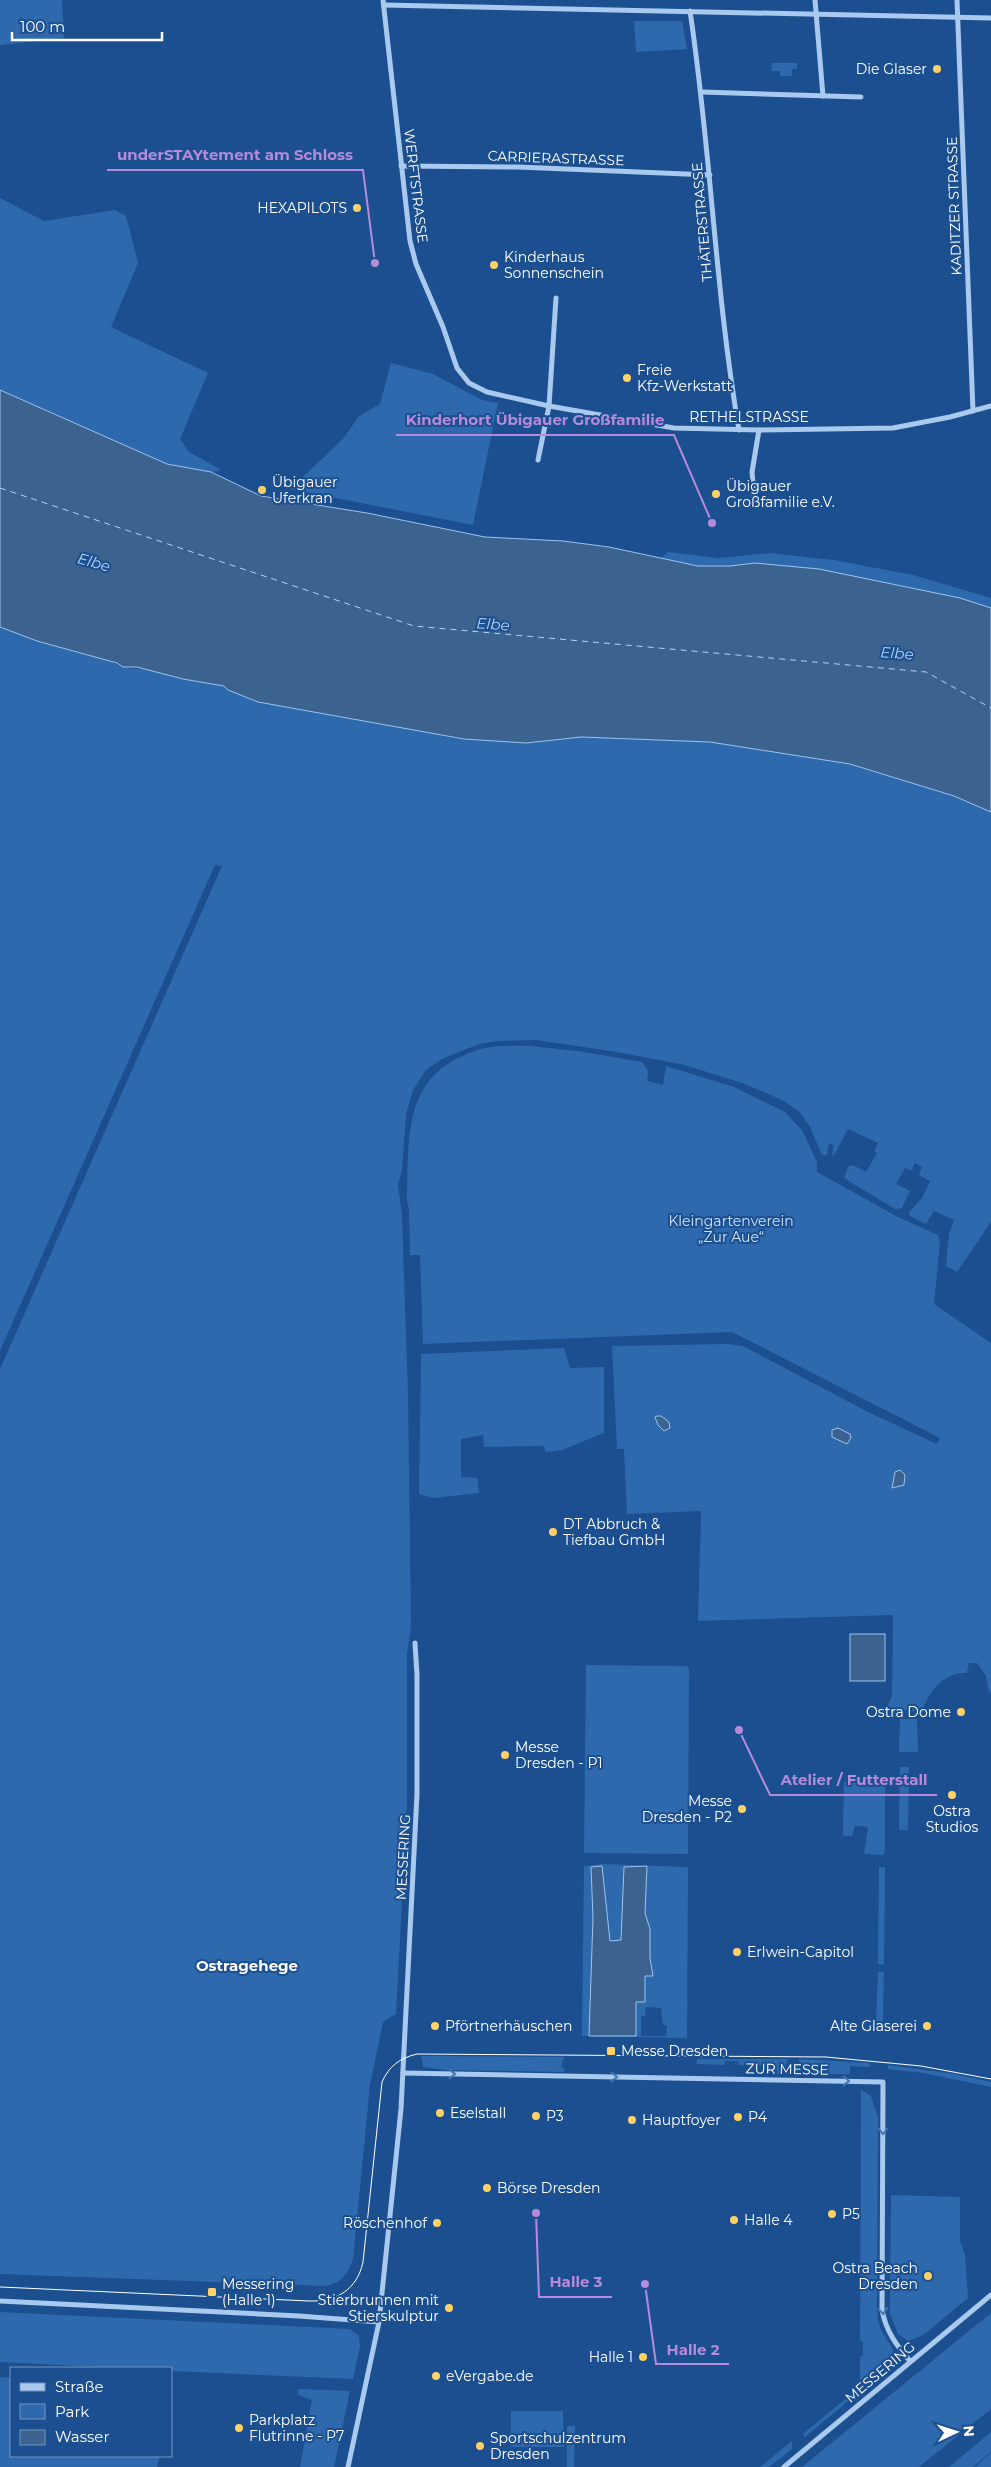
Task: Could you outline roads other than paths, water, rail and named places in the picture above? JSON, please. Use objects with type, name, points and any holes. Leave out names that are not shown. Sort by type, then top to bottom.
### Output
[{"type":"street","points":[[815,0],[823,96]]},
{"type":"street","name":"KADITZER STRASSE","points":[[957,0],[973,411]]},
{"type":"street","points":[[384,2],[991,18]]},
{"type":"street","name":"WERFTSTRASSE","points":[[384,2],[410,241],[414,256],[443,327],[456,368]]},
{"type":"street","name":"THÄTERSTRASSE","points":[[690,11],[702,92],[722,318],[739,430]]},
{"type":"street","points":[[702,92],[861,97]]},
{"type":"street","name":"CARRIERASTRASSE","points":[[401,166],[532,168],[710,175]]},
{"type":"street","points":[[538,460],[549,406],[556,298]]},
{"type":"street","name":"RETHELSTRASSE","points":[[456,368],[469,383],[487,392],[549,406],[674,428],[759,430],[893,428],[991,406]]},
{"type":"street","points":[[755,506],[752,472],[759,430]]},
{"type":"street","name":"MESSERING","points":[[379,2322],[403,2073],[417,1794],[417,1675],[415,1642]]},
{"type":"street","name":"ZUR MESSE","points":[[403,2073],[883,2082],[882,2310],[885,2326],[891,2338],[910,2362]]},
{"type":"street","name":"MESSERING","points":[[784,2467],[991,2295]]},
{"type":"street","points":[[0,2301],[379,2322],[348,2467]]},
{"type":"water","name":"Elbe","points":[[0,390],[167,464],[211,472],[261,496],[367,513],[485,537],[563,541],[609,547],[698,566],[730,566],[755,563],[819,569],[960,598],[991,608],[991,812],[954,796],[850,764],[710,742],[581,737],[526,743],[464,739],[258,702],[228,690],[224,686],[183,679],[137,667],[123,667],[117,663],[37,641],[0,627]]},
{"type":"water","points":[[661,1416],[669,1422],[670,1428],[664,1431],[658,1425],[655,1417]]},
{"type":"water","points":[[838,1428],[850,1434],[851,1438],[847,1444],[832,1437],[832,1430]]},
{"type":"water","points":[[900,1470],[905,1475],[904,1485],[892,1488],[895,1472]]},
{"type":"water","points":[[850,1634],[885,1634],[885,1681],[850,1681]]},
{"type":"water","points":[[602,1866],[610,1941],[621,1940],[624,1867],[647,1866],[645,1913],[650,1929],[650,1958],[653,1976],[645,1976],[645,2002],[636,2002],[636,2036],[589,2036],[593,1918],[591,1867]]},
{"type":"tram line","points":[[0,2287],[309,2301],[328,2299],[344,2292],[356,2280],[363,2262],[382,2082],[388,2071],[396,2064],[405,2058],[417,2054],[826,2057],[921,2066],[991,2079]]},
{"type":"place","name":"Die Glaser","points":[[937,69]]},
{"type":"place","name":"HEXAPILOTS","points":[[357,208]]},
{"type":"place","name":"underSTAYtement am Schloss","points":[[375,263]]},
{"type":"place","name":"Kinderhaus Sonnenschein","points":[[494,265]]},
{"type":"place","name":"Freie Kfz-Werkstatt","points":[[627,378]]},
{"type":"place","name":"Übigauer Uferkran","points":[[262,490]]},
{"type":"place","name":"Übigauer Großfamilie e.V.","points":[[716,494]]},
{"type":"place","name":"Kinderhort Übigauer Großfamilie","points":[[712,523]]},
{"type":"place","name":"DT Abbruch & Tiefbau GmbH","points":[[553,1532]]},
{"type":"place","name":"Ostra Dome","points":[[961,1712]]},
{"type":"place","name":"Atelier / Futterstall","points":[[739,1730]]},
{"type":"place","name":"Messe Dresden - P1","points":[[505,1755]]},
{"type":"place","name":"Ostra Studios","points":[[952,1795]]},
{"type":"place","name":"Messe Dresden - P2","points":[[742,1809]]},
{"type":"place","name":"Erlwein-Capitol","points":[[737,1952]]},
{"type":"place","name":"Pförtnerhäuschen","points":[[435,2026]]},
{"type":"place","name":"Alte Glaserei","points":[[927,2026]]},
{"type":"place","name":"Messe Dresden","points":[[611,2051]]},
{"type":"place","name":"Eselstall","points":[[440,2113]]},
{"type":"place","name":"P3","points":[[536,2116]]},
{"type":"place","name":"P4","points":[[738,2117]]},
{"type":"place","name":"Hauptfoyer","points":[[632,2120]]},
{"type":"place","name":"Börse Dresden","points":[[487,2188]]},
{"type":"place","name":"Halle 3","points":[[536,2213]]},
{"type":"place","name":"P5","points":[[832,2214]]},
{"type":"place","name":"Halle 4","points":[[734,2220]]},
{"type":"place","name":"Röschenhof","points":[[437,2223]]},
{"type":"place","name":"Ostra Beach Dresden","points":[[928,2276]]},
{"type":"place","name":"Halle 2","points":[[645,2284]]},
{"type":"place","name":"Messering (Halle 1)","points":[[212,2292]]},
{"type":"place","name":"Stierbrunnen mit Stierskulptur","points":[[449,2308]]},
{"type":"place","name":"Halle 1","points":[[643,2357]]},
{"type":"place","name":"eVergabe.de","points":[[436,2376]]},
{"type":"place","name":"Parkplatz Flutrinne - P7","points":[[239,2428]]},
{"type":"place","name":"Sportschulzentrum Dresden","points":[[480,2446]]},
{"type":"district","name":"Ostragehege","points":[[247,1965]]},
{"type":"park label","name":"Kleingartenverein „Zur Aue“","points":[[731,1230]]}]
